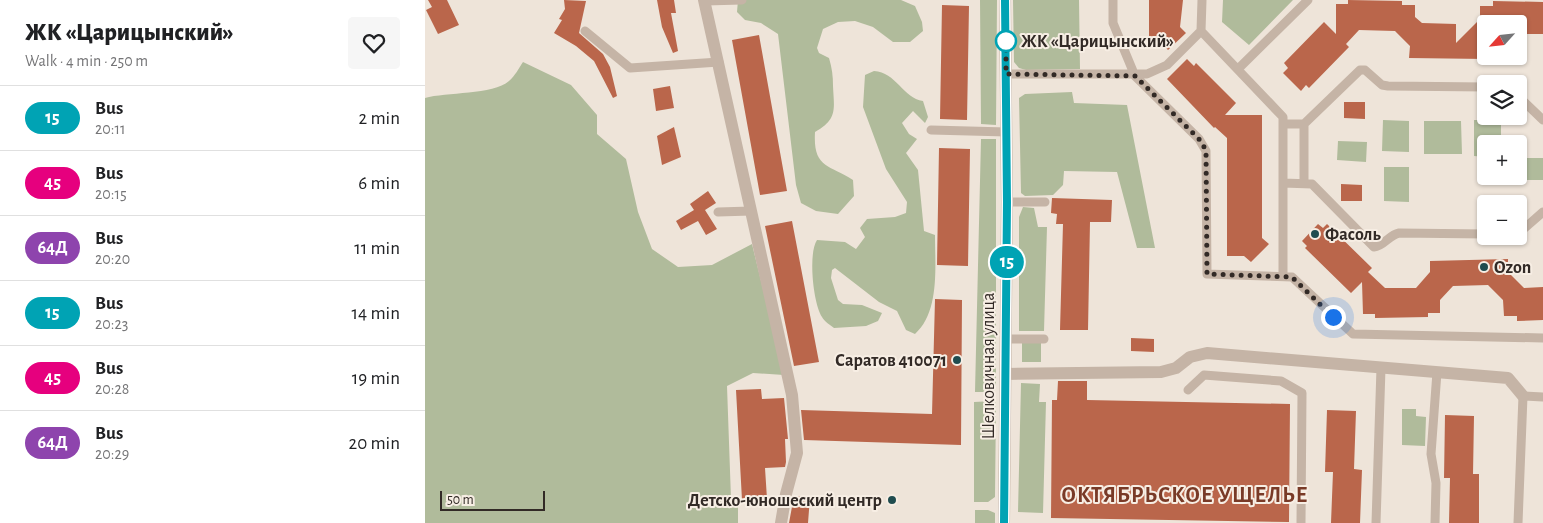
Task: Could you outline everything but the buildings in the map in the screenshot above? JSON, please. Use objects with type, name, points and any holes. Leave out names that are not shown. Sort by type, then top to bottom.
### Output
[{"type":"street","name":"Шелковичная улица","points":[[1004,523],[1007,202],[1005,0]]},
{"type":"street","points":[[705,1],[792,395],[797,453],[786,494],[781,523]]},
{"type":"street","points":[[1006,374],[1161,372],[1176,368],[1190,356],[1207,353],[1508,378],[1523,396]]},
{"type":"lane","points":[[705,1],[743,0]]},
{"type":"lane","points":[[1113,0],[1113,23],[1135,76],[1199,139],[1206,150],[1207,277],[1283,275],[1292,277],[1301,283],[1353,334],[1543,338]]},
{"type":"lane","points":[[1006,74],[1135,76],[1147,74],[1162,68],[1201,31],[1202,0]]},
{"type":"lane","points":[[1238,69],[1308,0]]},
{"type":"lane","points":[[585,30],[630,68],[719,62]]},
{"type":"lane","points":[[1201,31],[1283,117],[1283,275]]},
{"type":"lane","points":[[1284,124],[1304,124],[1360,70],[1365,70],[1382,85],[1477,87]]},
{"type":"lane","points":[[1527,105],[1543,120]]},
{"type":"lane","points":[[1304,124],[1304,183]]},
{"type":"lane","points":[[931,130],[1007,132]]},
{"type":"lane","points":[[1283,182],[1312,184],[1374,247],[1379,247],[1389,237],[1399,233],[1477,234]]},
{"type":"lane","points":[[1007,202],[1045,202]]},
{"type":"lane","points":[[718,212],[751,211]]},
{"type":"lane","points":[[1527,226],[1543,212]]},
{"type":"lane","points":[[1006,339],[1044,339]]},
{"type":"lane","points":[[1376,523],[1381,368]]},
{"type":"lane","points":[[1435,523],[1436,483],[1431,454],[1437,372]]},
{"type":"lane","points":[[1188,390],[1204,375],[1281,380],[1303,393],[1301,523]]},
{"type":"lane","points":[[1518,523],[1523,396],[1543,397]]},
{"type":"green space","points":[[738,0],[901,0],[915,6],[922,22],[923,31],[910,42],[893,42],[873,27],[855,21],[838,22],[823,29],[817,48],[819,53],[829,58],[833,75],[834,107],[828,123],[815,132],[815,144],[820,159],[824,164],[853,180],[854,196],[838,214],[816,211],[801,203],[796,185],[778,34],[761,23],[745,20],[737,12]]},
{"type":"green space","points":[[980,0],[997,0],[996,125],[981,124]]},
{"type":"green space","points":[[1013,0],[1079,0],[1080,69],[1026,70],[1019,68],[1014,62]]},
{"type":"green space","points":[[1223,0],[1293,0],[1249,45],[1222,22]]},
{"type":"green space","points":[[523,62],[571,85],[597,115],[597,134],[626,159],[638,212],[652,249],[678,267],[712,265],[752,244],[784,375],[753,373],[727,386],[731,499],[738,507],[738,523],[425,523],[425,98],[481,91],[502,86],[511,79]]},
{"type":"green space","points":[[874,71],[882,72],[910,95],[923,101],[928,117],[925,123],[913,111],[902,123],[909,134],[917,139],[906,153],[918,170],[924,231],[935,235],[935,274],[932,301],[929,314],[915,334],[906,330],[897,311],[879,302],[835,268],[832,270],[831,278],[838,300],[843,304],[862,305],[882,313],[878,321],[866,326],[834,328],[822,317],[814,290],[812,266],[814,246],[817,240],[845,242],[856,249],[865,237],[860,228],[867,219],[895,217],[906,213],[907,202],[886,169],[863,107],[865,75]]},
{"type":"green space","points":[[1072,92],[1074,103],[1127,105],[1155,248],[1137,248],[1117,172],[1064,171],[1063,185],[1053,195],[1025,196],[1021,193],[1019,98],[1025,94]]},
{"type":"green space","points":[[1383,120],[1409,121],[1409,152],[1382,151]]},
{"type":"green space","points":[[1474,120],[1477,120],[1477,125],[1501,125],[1501,135],[1477,135],[1477,156],[1474,156]]},
{"type":"green space","points":[[1424,121],[1461,121],[1462,154],[1424,154]]},
{"type":"green space","points":[[981,139],[996,139],[996,389],[993,392],[975,392]]},
{"type":"green space","points":[[1338,141],[1367,142],[1366,162],[1337,160]]},
{"type":"green space","points":[[1527,158],[1543,158],[1543,180],[1527,180]]},
{"type":"green space","points":[[1384,167],[1409,167],[1409,202],[1384,201]]},
{"type":"green space","points":[[1023,207],[1034,208],[1038,227],[1047,227],[1044,331],[1019,331],[1019,217]]},
{"type":"green space","points":[[1022,341],[1041,342],[1041,362],[1022,362]]},
{"type":"green space","points":[[1021,383],[1040,384],[1039,402],[1046,402],[1043,513],[1018,512]]},
{"type":"green space","points":[[994,401],[996,403],[995,497],[988,502],[974,502],[974,402]]},
{"type":"green space","points":[[1402,409],[1416,409],[1416,416],[1426,417],[1425,446],[1402,445]]},
{"type":"green space","points":[[975,510],[988,510],[995,513],[995,523],[975,523]]},
{"type":"bus line","name":"15","points":[[1004,523],[1007,202],[1005,0]]},
{"type":"place","name":"ЖК «Царицынский»","points":[[1006,41]]},
{"type":"place","name":"Фасоль","points":[[1315,234]]},
{"type":"place","name":"Ozon","points":[[1484,267]]},
{"type":"place","name":"Саратов 410071","points":[[957,360]]},
{"type":"place","name":"Детско-юношеский центр","points":[[892,500]]},
{"type":"district","name":"ОКТЯБРЬСКОЕ УЩЕЛЬЕ","points":[[1185,494]]},
{"type":"route","points":[[1006,41],[1006,74],[1135,76],[1199,139],[1206,150],[1207,274],[1283,275],[1292,277],[1301,283],[1333,317]]}]
